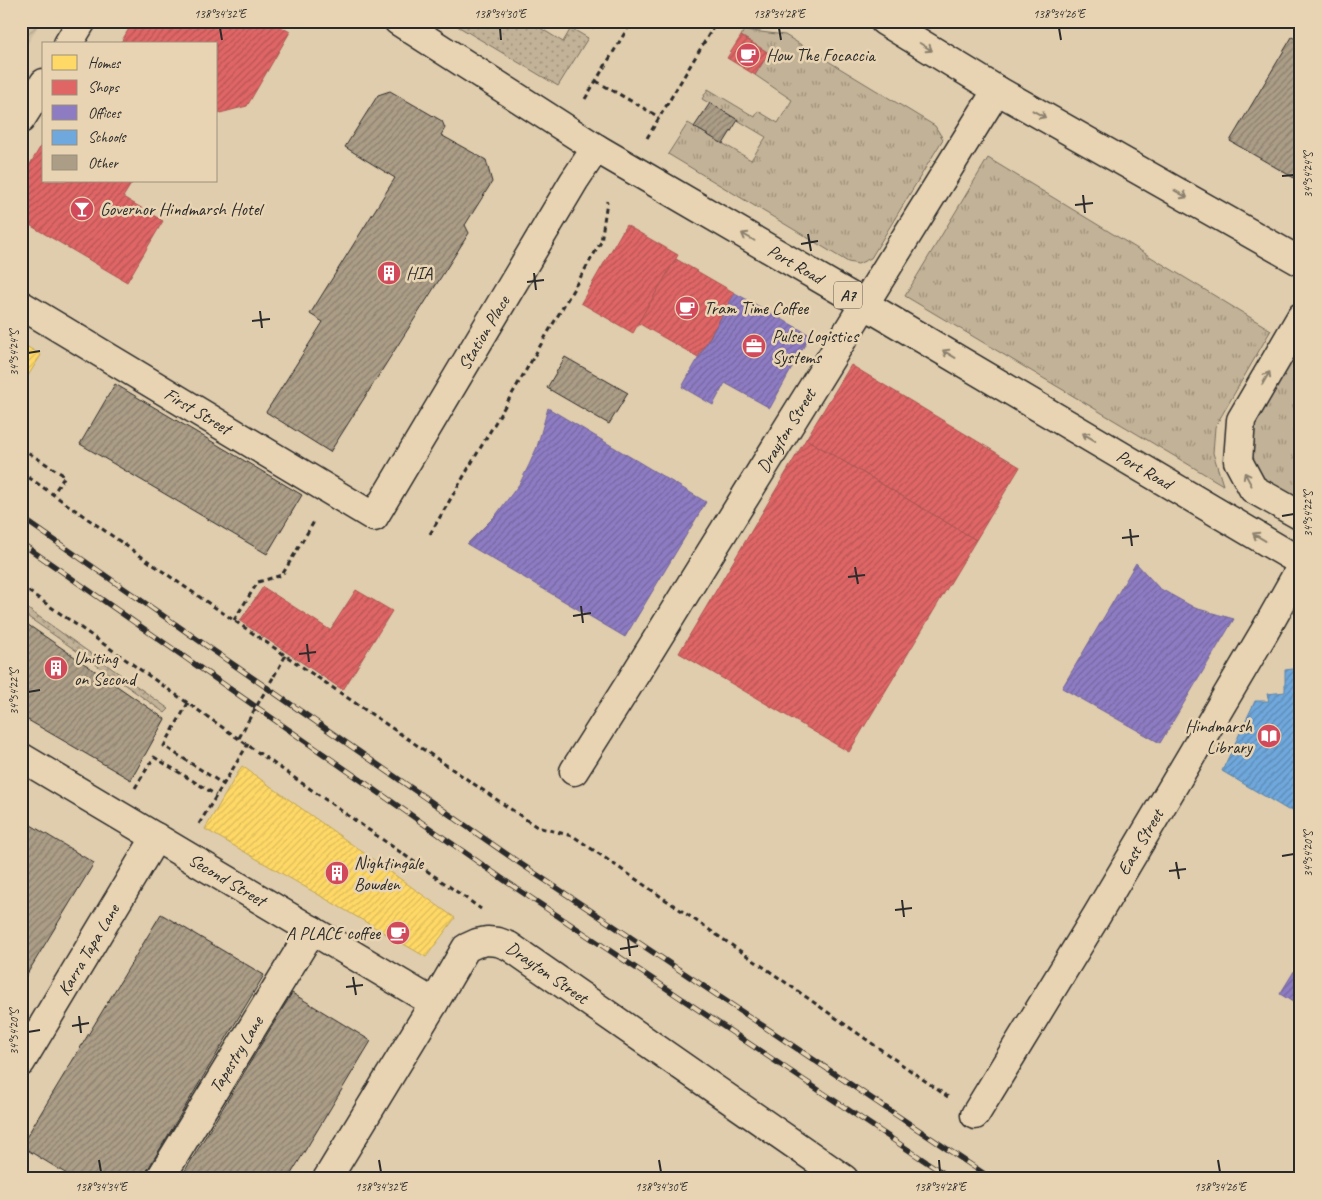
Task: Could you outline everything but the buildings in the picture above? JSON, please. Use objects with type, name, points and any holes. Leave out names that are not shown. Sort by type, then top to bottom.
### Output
[{"type":"main road","points":[[69,42],[82,21]]},
{"type":"main road","name":"Port Road","points":[[398,21],[596,148],[1301,562]]},
{"type":"main road","points":[[884,21],[997,90],[1301,262]]},
{"type":"main road","points":[[21,119],[42,86]]},
{"type":"main road","name":"Drayton Street","points":[[574,771],[810,394],[997,90]]},
{"type":"main road","name":"Station Place","points":[[374,517],[596,148]]},
{"type":"main road","name":"First Street","points":[[21,305],[374,517]]},
{"type":"main road","points":[[1301,317],[1241,420],[1238,461],[1253,489],[1301,516]]},
{"type":"main road","name":"East Street","points":[[976,1113],[1097,915],[1301,567]]},
{"type":"main road","name":"Second Street","points":[[24,765],[156,837],[434,1003]]},
{"type":"main road","name":"Karra Tapa Lane","points":[[21,1062],[156,837]]},
{"type":"main road","name":"Tapestry Lane","points":[[160,1179],[312,930]]},
{"type":"main road","name":"Drayton Street","points":[[328,1179],[466,948],[488,941],[509,946],[844,1179]]},
{"type":"path","points":[[585,99],[632,21]]},
{"type":"path","points":[[646,138],[717,21]]},
{"type":"path","points":[[596,81],[659,117]]},
{"type":"path","points":[[430,534],[601,242],[607,201]]},
{"type":"path","points":[[21,448],[65,476],[53,494]]},
{"type":"path","points":[[21,472],[537,827],[573,836],[783,980],[952,1100],[976,1113]]},
{"type":"path","points":[[234,620],[258,582],[282,575],[320,512]]},
{"type":"path","points":[[21,586],[462,895],[485,915],[488,941]]},
{"type":"path","points":[[238,738],[286,655]]},
{"type":"path","points":[[188,703],[164,746],[223,784]]},
{"type":"path","points":[[199,824],[248,744]]},
{"type":"path","points":[[118,815],[154,757],[216,795]]},
{"type":"shaded area","points":[[21,21],[41,21],[21,55]]},
{"type":"green space","points":[[449,21],[529,21],[563,42],[571,28],[588,38],[558,86]]},
{"type":"green space","points":[[744,30],[785,35],[935,126],[943,139],[871,258],[858,264],[848,262],[668,154],[688,123],[751,160],[766,137],[702,99],[708,89],[755,117],[758,111],[778,123],[792,100],[755,75],[768,53],[741,36]]},
{"type":"green space","points":[[988,158],[1271,330],[1215,427],[1213,453],[1223,485],[905,296]]},
{"type":"green space","points":[[1301,345],[1301,503],[1270,485],[1256,468],[1249,453],[1251,427]]},
{"type":"green space","points":[[21,604],[169,709],[165,713],[21,612]]},
{"type":"tram line","points":[[582,21],[593,28]]},
{"type":"railway","points":[[21,517],[518,862],[992,1179]]},
{"type":"railway","points":[[21,543],[507,882],[952,1179]]},
{"type":"place","name":"How The Focaccia","points":[[748,55]]},
{"type":"place","name":"Governor Hindmarsh Hotel","points":[[82,209]]},
{"type":"place","name":"HIA","points":[[389,273]]},
{"type":"place","name":"Tram Time Coffee","points":[[687,308]]},
{"type":"place","name":"Pulse Logistics Systems","points":[[754,346]]},
{"type":"place","name":"Uniting on Second","points":[[56,668]]},
{"type":"place","name":"Hindmarsh Library","points":[[1269,736]]},
{"type":"place","name":"Nightingale Bowden","points":[[337,873]]},
{"type":"place","name":"A PLACE coffee","points":[[398,933]]}]
